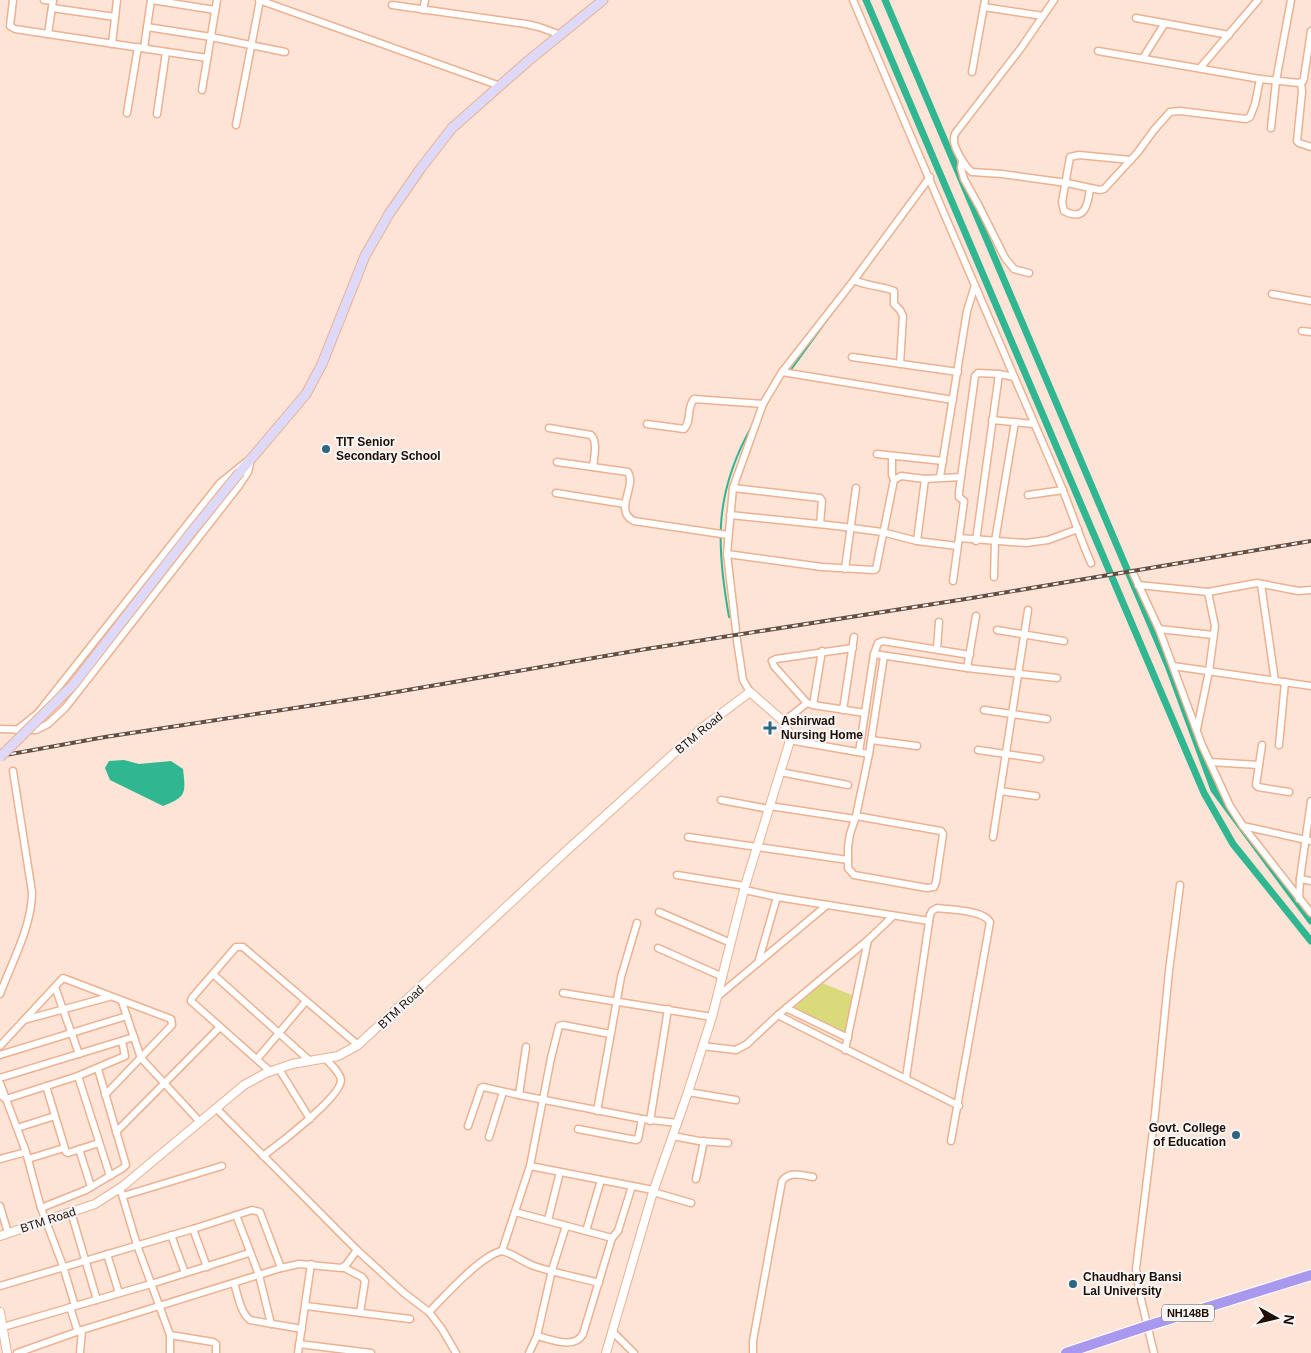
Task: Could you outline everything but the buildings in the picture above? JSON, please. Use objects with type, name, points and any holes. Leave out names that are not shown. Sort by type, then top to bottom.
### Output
[{"type":"highway","name":"NH148B","points":[[1087,1353],[1148,1329],[1311,1275]]},
{"type":"highway","name":"NH148B","points":[[1066,1353],[1311,1282]]},
{"type":"main road","points":[[0,757],[73,685],[188,535],[306,394],[322,364],[365,256],[389,214],[452,128],[528,61],[603,0]]},
{"type":"street","points":[[13,0],[10,22],[12,28],[207,58]]},
{"type":"street","points":[[44,0],[115,17]]},
{"type":"street","points":[[112,44],[117,0]]},
{"type":"street","points":[[127,114],[152,0],[216,10]]},
{"type":"street","points":[[202,90],[217,0]]},
{"type":"street","points":[[236,125],[259,0],[500,86]]},
{"type":"street","points":[[423,10],[425,0]]},
{"type":"street","points":[[853,0],[1063,490],[1091,563]]},
{"type":"street","points":[[1054,0],[1021,48],[956,131],[954,143],[962,160],[972,172],[1002,174],[1100,190],[1131,160],[1170,112],[1180,111],[1246,119],[1250,117],[1255,104],[1260,79]]},
{"type":"street","points":[[1200,68],[1258,0]]},
{"type":"street","points":[[1271,128],[1276,81],[1291,0]]},
{"type":"street","points":[[48,34],[52,3]]},
{"type":"street","points":[[972,72],[984,3],[1043,16]]},
{"type":"street","points":[[392,5],[526,24],[560,34]]},
{"type":"street","points":[[1136,18],[1229,35]]},
{"type":"street","points":[[1143,58],[1165,23]]},
{"type":"street","points":[[147,27],[251,44],[285,52]]},
{"type":"street","points":[[1311,31],[1304,78],[1301,82],[1302,92],[1297,140],[1299,143],[1311,147]]},
{"type":"street","points":[[1098,51],[1260,79],[1298,84],[1301,82]]},
{"type":"street","points":[[157,114],[166,52]]},
{"type":"street","points":[[1090,188],[1087,205],[1082,213],[1078,215],[1065,213],[1062,208],[1062,202],[1070,157],[1131,160]]},
{"type":"street","points":[[962,160],[961,168],[964,179],[1005,258],[1014,269],[1030,273]]},
{"type":"street","points":[[606,1353],[653,1191],[678,1123],[712,1016],[745,888],[789,740],[790,733],[783,722],[750,692],[743,680],[723,534],[730,515],[733,488],[763,404],[782,372],[854,280],[930,177]]},
{"type":"street","points":[[854,280],[877,288],[891,289],[894,292],[894,304],[903,316],[900,364]]},
{"type":"street","points":[[940,477],[968,311],[975,285]]},
{"type":"street","points":[[1272,294],[1311,301]]},
{"type":"street","points":[[1302,331],[1311,332]]},
{"type":"street","points":[[852,357],[958,372]]},
{"type":"street","points":[[782,372],[953,400]]},
{"type":"street","points":[[953,581],[964,501],[959,495],[975,375],[978,373],[999,374],[1014,377]]},
{"type":"street","points":[[976,540],[999,374]]},
{"type":"street","points":[[647,424],[684,429],[688,425],[690,406],[694,399],[763,404]]},
{"type":"street","points":[[992,420],[1034,424]]},
{"type":"street","points":[[994,577],[995,541],[1015,422]]},
{"type":"street","points":[[549,428],[592,435],[595,442],[593,467]]},
{"type":"street","points":[[878,454],[943,462]]},
{"type":"street","points":[[727,554],[822,567],[869,571],[876,569],[894,480],[892,475],[892,456]]},
{"type":"street","points":[[0,729],[36,730],[48,724],[66,707],[238,488],[248,472],[252,459]]},
{"type":"street","points":[[17,730],[38,714],[220,483],[252,459]]},
{"type":"street","points":[[557,462],[624,471],[630,474],[625,504],[626,515],[634,521],[723,534]]},
{"type":"street","points":[[894,480],[902,476],[925,479],[961,477]]},
{"type":"street","points":[[917,541],[925,479]]},
{"type":"street","points":[[733,488],[820,498],[822,501],[820,524]]},
{"type":"street","points":[[845,568],[856,488]]},
{"type":"street","points":[[1028,495],[1063,490]]},
{"type":"street","points":[[556,493],[625,504]]},
{"type":"street","points":[[730,515],[882,532],[917,541],[958,542],[976,540],[1026,543],[1048,540],[1078,528]]},
{"type":"street","points":[[1133,574],[1159,629],[1197,731],[1230,806],[1242,826],[1311,913]]},
{"type":"street","points":[[1138,585],[1208,592],[1257,583],[1298,591],[1311,590]]},
{"type":"street","points":[[1261,584],[1275,681]]},
{"type":"street","points":[[1197,731],[1209,671],[1214,626],[1208,592]]},
{"type":"street","points":[[993,837],[1028,610]]},
{"type":"street","points":[[967,668],[976,616]]},
{"type":"street","points":[[937,648],[939,622]]},
{"type":"street","points":[[1159,629],[1213,635]]},
{"type":"street","points":[[997,630],[1064,641]]},
{"type":"street","points":[[843,710],[854,637]]},
{"type":"street","points":[[859,752],[874,654],[878,643],[883,641],[937,648],[970,655]]},
{"type":"street","points":[[853,648],[822,651],[772,661],[774,666],[810,704],[865,713]]},
{"type":"street","points":[[783,722],[810,704],[822,651]]},
{"type":"street","points":[[874,654],[967,668],[1057,678]]},
{"type":"street","points":[[721,800],[855,818],[941,831],[943,834],[936,882],[931,889],[854,875],[848,868],[850,834],[855,818],[869,754],[884,656]]},
{"type":"street","points":[[1173,666],[1311,686]]},
{"type":"street","points":[[1279,745],[1285,682]]},
{"type":"street","name":"BTM Road","points":[[0,1236],[94,1204],[121,1192],[244,1085],[275,1070],[338,1056],[358,1045],[564,853],[702,728],[750,692]]},
{"type":"street","points":[[984,710],[1047,719]]},
{"type":"street","points":[[789,740],[869,754]]},
{"type":"street","points":[[871,740],[917,746]]},
{"type":"street","points":[[1262,745],[1256,781],[1258,787],[1289,792]]},
{"type":"street","points":[[978,750],[1040,759]]},
{"type":"street","points":[[1210,762],[1259,765]]},
{"type":"street","points":[[0,994],[29,919],[32,906],[32,892],[13,771]]},
{"type":"street","points":[[780,772],[848,785]]},
{"type":"street","points":[[1000,791],[1036,796]]},
{"type":"street","points":[[1300,899],[1300,879],[1308,840],[1311,801]]},
{"type":"street","points":[[1242,826],[1308,840]]},
{"type":"street","points":[[688,837],[848,860]]},
{"type":"street","points":[[677,875],[745,888],[777,898],[928,922]]},
{"type":"street","points":[[1300,879],[1311,881]]},
{"type":"street","points":[[1154,1353],[1136,1269],[1156,1114],[1169,972],[1180,884]]},
{"type":"street","points":[[758,965],[777,898]]},
{"type":"street","points":[[717,998],[827,905]]},
{"type":"street","points":[[906,1078],[928,922],[932,911],[937,908],[980,914],[990,922],[959,1106],[951,1141]]},
{"type":"street","points":[[659,912],[731,943]]},
{"type":"street","points":[[702,1046],[736,1050],[747,1044],[786,1008],[868,940],[893,916]]},
{"type":"street","points":[[597,1111],[623,969],[637,923]]},
{"type":"street","points":[[845,1050],[868,940]]},
{"type":"street","points":[[310,1118],[275,1070],[257,1059],[220,1027],[191,1001],[192,998],[236,947],[243,946],[358,1045]]},
{"type":"street","points":[[658,948],[723,977]]},
{"type":"street","points":[[213,974],[310,1061]]},
{"type":"street","points":[[0,1046],[60,980],[67,979],[109,997],[171,1019],[172,1025],[105,1095]]},
{"type":"street","points":[[55,987],[79,1054]]},
{"type":"street","points":[[563,993],[712,1016]]},
{"type":"street","points":[[24,1020],[109,997]]},
{"type":"street","points":[[257,1059],[306,1001]]},
{"type":"street","points":[[122,1002],[141,1058],[200,1122]]},
{"type":"street","points":[[786,1008],[848,1038]]},
{"type":"street","points":[[650,1121],[668,1009]]},
{"type":"street","points":[[778,1015],[959,1106]]},
{"type":"street","points":[[0,1055],[127,1016]]},
{"type":"street","points":[[502,1251],[530,1166],[557,1030],[559,1026],[563,1026],[610,1034]]},
{"type":"street","points":[[116,1132],[220,1027]]},
{"type":"street","points":[[0,1078],[134,1037]]},
{"type":"street","points":[[3,1097],[46,1086],[98,1069],[125,1056],[122,1041]]},
{"type":"street","points":[[519,1095],[526,1047]]},
{"type":"street","points":[[263,1156],[310,1118],[339,1087],[341,1079],[337,1071],[325,1058]]},
{"type":"street","points":[[41,1208],[91,1187],[126,1165],[98,1069]]},
{"type":"street","points":[[78,1076],[110,1176]]},
{"type":"street","points":[[0,1083],[3,1097],[26,1152],[41,1208],[63,1266],[80,1331],[80,1353]]},
{"type":"street","points":[[46,1086],[64,1148],[68,1153],[99,1143]]},
{"type":"street","points":[[468,1126],[481,1088],[486,1087],[650,1121],[678,1123]]},
{"type":"street","points":[[489,1137],[503,1092]]},
{"type":"street","points":[[688,1092],[736,1100]]},
{"type":"street","points":[[216,1108],[357,1250],[404,1293],[429,1312],[442,1328],[456,1353]]},
{"type":"street","points":[[17,1128],[55,1116]]},
{"type":"street","points":[[578,1130],[636,1140],[640,1135],[642,1119]]},
{"type":"street","points":[[673,1136],[704,1142],[728,1143]]},
{"type":"street","points":[[696,1179],[704,1142]]},
{"type":"street","points":[[28,1159],[64,1148]]},
{"type":"street","points":[[79,1149],[91,1187]]},
{"type":"street","points":[[0,1159],[26,1152]]},
{"type":"street","points":[[170,1353],[170,1336],[121,1192],[222,1166]]},
{"type":"street","points":[[530,1166],[632,1186],[691,1203]]},
{"type":"street","points":[[548,1220],[560,1172]]},
{"type":"street","points":[[753,1353],[753,1341],[782,1181],[786,1176],[795,1174],[813,1177]]},
{"type":"street","points":[[586,1231],[601,1180]]},
{"type":"street","points":[[537,1336],[568,1343],[580,1339],[612,1238],[618,1231],[632,1186]]},
{"type":"street","points":[[0,1206],[8,1233]]},
{"type":"street","points":[[0,1286],[252,1210],[260,1212],[281,1268]]},
{"type":"street","points":[[71,1212],[96,1300]]},
{"type":"street","points":[[515,1212],[612,1238]]},
{"type":"street","points":[[236,1215],[259,1276],[271,1324]]},
{"type":"street","points":[[528,1353],[537,1336],[552,1270],[566,1226]]},
{"type":"street","points":[[192,1229],[207,1267]]},
{"type":"street","points":[[172,1235],[185,1274]]},
{"type":"street","points":[[343,1267],[357,1250]]},
{"type":"street","points":[[429,1312],[471,1271],[494,1252],[502,1251],[535,1266],[599,1283]]},
{"type":"street","points":[[3,1327],[185,1274],[249,1253]]},
{"type":"street","points":[[107,1254],[119,1293]]},
{"type":"street","points":[[22,1352],[80,1331],[299,1264],[343,1267],[365,1281],[360,1313]]},
{"type":"street","points":[[298,1353],[311,1264]]},
{"type":"street","points":[[234,1283],[246,1316],[256,1322],[302,1329]]},
{"type":"street","points":[[306,1306],[410,1319]]},
{"type":"street","points":[[0,1312],[7,1353]]},
{"type":"street","points":[[612,1331],[634,1353]]},
{"type":"street","points":[[170,1336],[213,1342],[216,1344],[216,1353]]},
{"type":"street","points":[[299,1344],[371,1353]]},
{"type":"shaded area","points":[[124,760],[139,764],[171,761],[183,769],[183,794],[176,800],[163,806],[110,780],[105,768],[109,761]]},
{"type":"shaded area","points":[[822,983],[852,995],[845,1033],[794,1008]]},
{"type":"waterway","points":[[866,0],[1204,793],[1233,844],[1311,941]]},
{"type":"waterway","points":[[885,0],[1169,668],[1214,790],[1311,921]]},
{"type":"waterway","points":[[790,371],[840,302]]},
{"type":"waterway","points":[[729,617],[722,566],[721,519],[731,474],[752,426]]},
{"type":"railway","points":[[0,756],[105,737],[367,697],[640,650],[972,598],[1311,541]]},
{"type":"place","name":"TIT Senior Secondary School","points":[[326,449]]},
{"type":"place","name":"Ashirwad Nursing Home","points":[[770,728]]},
{"type":"place","name":"Govt. College of Education","points":[[1236,1135]]},
{"type":"place","name":"Chaudhary Bansi Lal University","points":[[1073,1284]]}]
